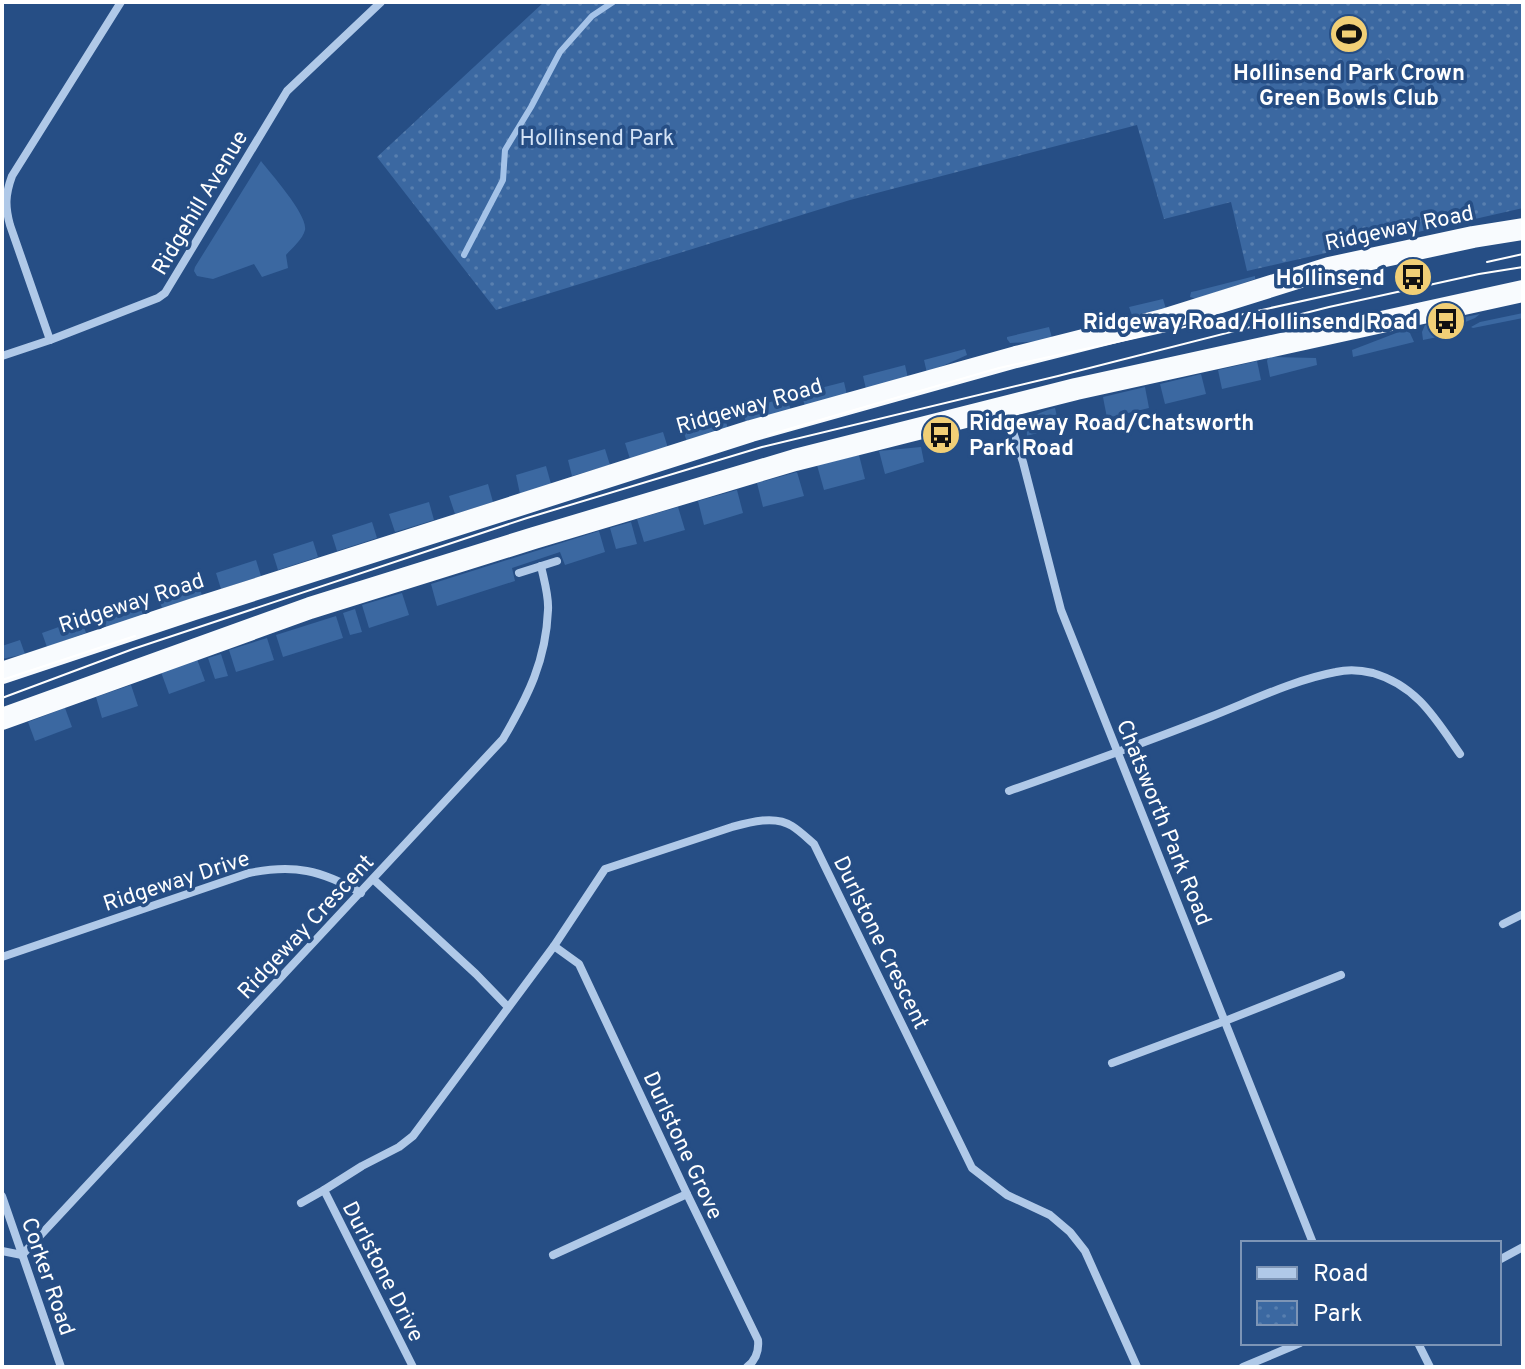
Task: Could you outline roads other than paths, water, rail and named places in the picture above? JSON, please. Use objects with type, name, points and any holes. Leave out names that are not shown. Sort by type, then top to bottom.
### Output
[{"type":"highway","name":"Ridgeway Road","points":[[2,673],[751,431],[1016,357],[1163,320],[1329,268],[1523,229]]},
{"type":"highway","points":[[2,719],[310,608],[795,460],[1005,406],[1523,291]]},
{"type":"street","points":[[50,340],[10,225],[6,193],[12,176],[121,2]]},
{"type":"street","name":"Ridgehill Avenue","points":[[2,356],[165,293],[287,91],[381,2]]},
{"type":"street","name":"Chatsworth Park Road","points":[[1005,406],[1023,462],[1061,610],[1312,1241]]},
{"type":"street","points":[[519,573],[557,561]]},
{"type":"street","name":"Ridgeway Crescent","points":[[22,1255],[503,739],[534,682],[543,646],[548,607],[541,566]]},
{"type":"street","points":[[1009,791],[1118,753],[1306,680],[1341,670],[1380,675],[1411,692],[1430,710],[1460,754]]},
{"type":"street","name":"Durlstone Crescent","points":[[507,1006],[554,946],[605,869],[751,821],[789,824],[814,844],[822,859],[972,1168],[1007,1195],[1050,1215],[1070,1232],[1085,1251],[1137,1367]]},
{"type":"street","name":"Ridgeway Drive","points":[[2,957],[249,873],[275,868],[305,869],[341,881],[361,893]]},
{"type":"street","points":[[373,879],[507,1006]]},
{"type":"street","points":[[1503,924],[1523,914]]},
{"type":"street","name":"Durlstone Grove","points":[[554,946],[579,964],[758,1340],[759,1350],[747,1367]]},
{"type":"street","points":[[1112,1063],[1341,975]]},
{"type":"street","name":"Durlstone Drive","points":[[301,1203],[413,1136],[507,1006]]},
{"type":"street","name":"Durlstone Drive","points":[[324,1190],[413,1367]]},
{"type":"street","points":[[553,1255],[687,1194]]},
{"type":"street","name":"Corker Road","points":[[2,1196],[61,1367]]},
{"type":"street","points":[[1501,1259],[1523,1247]]},
{"type":"street","points":[[2,1251],[22,1255]]},
{"type":"street","points":[[1243,1367],[1295,1345]]},
{"type":"street","points":[[1419,1345],[1430,1367]]},
{"type":"waterway","points":[[464,255],[503,180],[505,150],[560,52],[592,16],[613,2]]},
{"type":"tram line","points":[[1487,262],[1523,254]]},
{"type":"tram line","points":[[2,698],[133,649],[527,518],[762,447],[1329,307],[1523,267]]},
{"type":"tram line","points":[[768,435],[999,368],[1361,288]]},
{"type":"tram line","points":[[2,680],[135,636]]},
{"type":"place","name":"Hollinsend Park Crown Green Bowls Club","points":[[1349,34]]},
{"type":"place","name":"Hollinsend","points":[[1413,277]]},
{"type":"place","name":"Ridgeway Road/Hollinsend Road","points":[[1446,321]]},
{"type":"place","name":"Ridgeway Road/Chatsworth Park Road","points":[[941,435]]},
{"type":"park label","name":"Hollinsend Park","points":[[597,137]]}]
